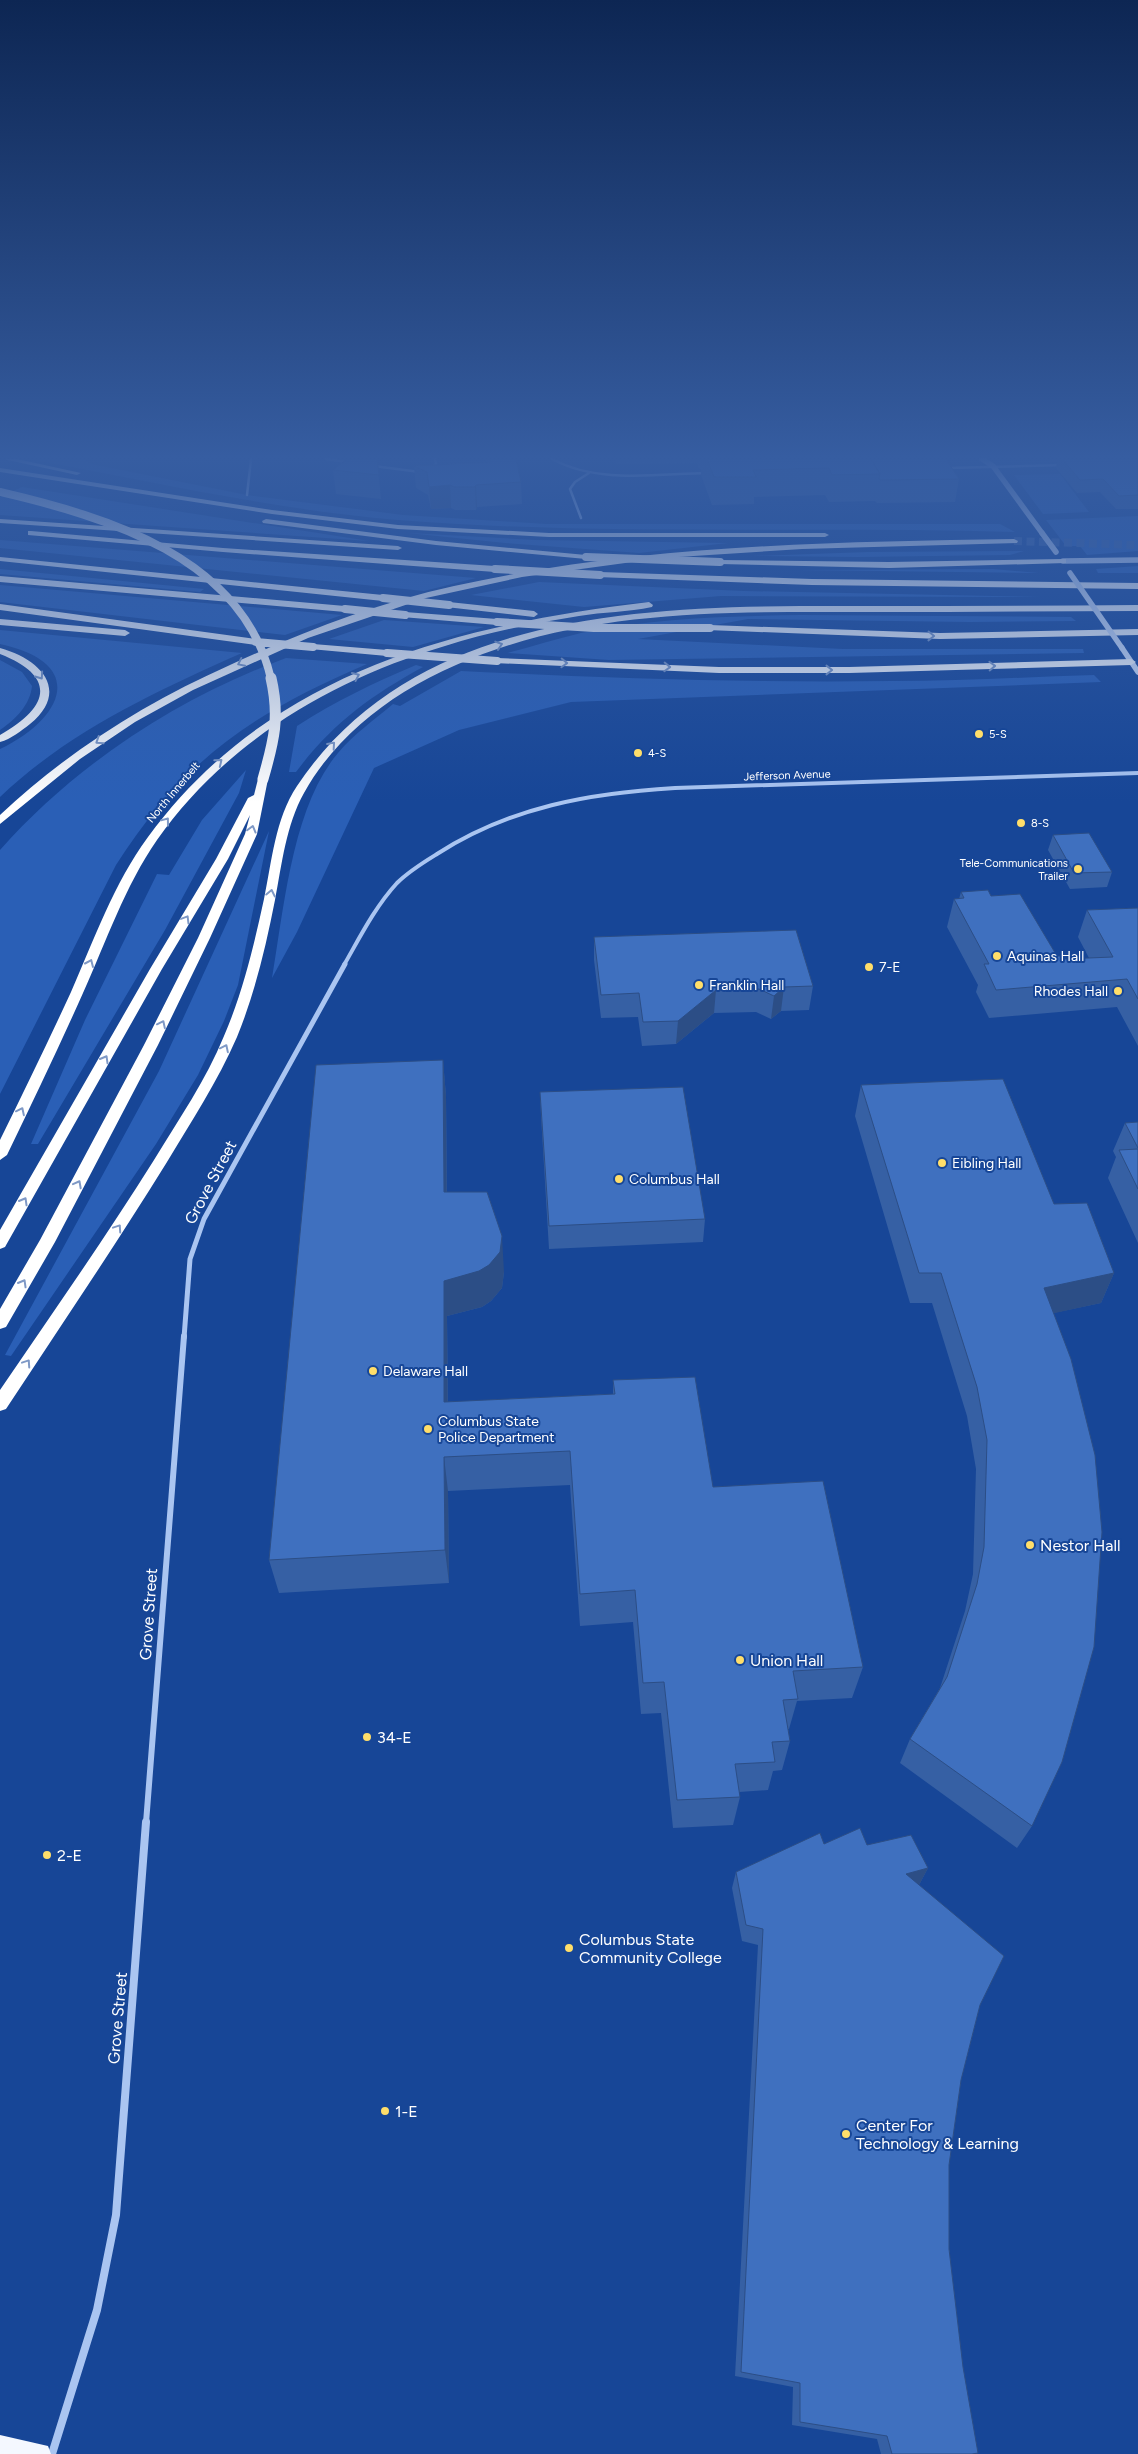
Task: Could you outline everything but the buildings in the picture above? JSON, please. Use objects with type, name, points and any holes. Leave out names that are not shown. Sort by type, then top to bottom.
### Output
[{"type":"highway","points":[[145,574],[534,614],[710,628]]},
{"type":"highway","points":[[0,1323],[46,1242],[142,1062],[204,938],[251,834],[274,728],[276,702],[272,672],[257,634],[232,600],[201,574]]},
{"type":"highway","points":[[0,821],[43,781],[95,743],[152,707],[256,656],[323,629],[441,593],[540,574]]},
{"type":"highway","points":[[574,574],[822,583],[1138,586]]},
{"type":"highway","points":[[0,578],[405,615],[594,628],[710,628],[930,636],[1138,632]]},
{"type":"highway","name":"North Innerbelt","points":[[0,1155],[56,1039],[126,883],[153,837],[184,796],[210,768],[245,740],[298,706],[381,665],[449,641],[562,615],[616,608],[723,601],[899,603],[1022,609]]},
{"type":"highway","points":[[0,607],[256,642]]},
{"type":"highway","points":[[0,1404],[131,1210],[203,1092],[227,1044],[244,1001],[261,939],[290,811],[301,788],[325,753],[342,732],[369,710],[424,675],[485,649],[528,636],[612,619],[716,610],[1138,608]]},
{"type":"highway","points":[[0,622],[52,628],[256,642],[387,654],[497,661],[719,670],[830,670],[1134,662]]},
{"type":"highway","points":[[0,651],[19,656],[30,664],[43,677],[47,691],[42,706],[28,722],[0,740]]},
{"type":"highway","points":[[0,1243],[222,859],[263,779]]},
{"type":"main road","points":[[1070,574],[1122,648],[1134,662],[1138,672]]},
{"type":"main road","points":[[0,2446],[40,2454]]},
{"type":"street","name":"Jefferson Avenue","points":[[446,846],[486,825],[523,811],[579,797],[636,790],[1138,773]]},
{"type":"street","name":"Grove Street","points":[[52,2454],[97,2310],[116,2215],[190,1259],[204,1219],[368,922],[398,882],[446,846]]},
{"type":"shaded area","points":[[0,574],[46,574],[204,589],[200,592]]},
{"type":"shaded area","points":[[252,574],[420,574],[476,578],[424,591]]},
{"type":"shaded area","points":[[539,582],[744,591],[1041,597],[721,596],[584,607],[471,595]]},
{"type":"shaded area","points":[[0,585],[342,615],[285,635],[0,602]]},
{"type":"shaded area","points":[[801,615],[1071,617],[1076,621],[970,622],[748,619],[638,639],[843,649],[1083,649],[1084,653],[609,660],[507,653],[581,633],[635,624],[718,617]]},
{"type":"shaded area","points":[[384,620],[484,627],[413,647],[329,639]]},
{"type":"shaded area","points":[[0,630],[242,653],[177,682],[114,715],[54,752],[0,797],[0,749],[22,736],[39,722],[51,707],[57,692],[56,677],[46,664],[28,653],[0,644]]},
{"type":"shaded area","points":[[286,658],[367,664],[326,682],[255,721],[224,743],[195,768],[168,796],[142,828],[116,865],[0,1094],[0,850],[62,789],[95,762],[131,737],[206,693]]},
{"type":"shaded area","points":[[0,660],[22,672],[32,686],[31,693],[21,711],[0,730]]},
{"type":"shaded area","points":[[416,665],[423,667],[386,689],[353,712],[324,739],[296,772],[289,772],[297,726],[355,693]]},
{"type":"shaded area","points":[[461,671],[731,681],[943,680],[1094,675],[1101,682],[571,702],[459,730],[374,768],[297,932],[272,978],[292,860],[310,801],[322,775],[338,753],[357,733],[393,704],[400,706]]},
{"type":"shaded area","points":[[246,770],[239,793],[165,930],[38,1144],[31,1144],[85,1020],[157,874],[169,875],[202,820]]},
{"type":"shaded area","points":[[269,831],[238,985],[224,1021],[198,1075],[156,1144],[11,1356],[5,1355],[159,1071]]},
{"type":"place","name":"5-S","points":[[979,734]]},
{"type":"place","name":"4-S","points":[[638,753]]},
{"type":"place","name":"8-S","points":[[1021,823]]},
{"type":"place","name":"Tele-Communications Trailer","points":[[1078,869]]},
{"type":"place","name":"Aquinas Hall","points":[[997,956]]},
{"type":"place","name":"7-E","points":[[869,967]]},
{"type":"place","name":"Franklin Hall","points":[[699,985]]},
{"type":"place","name":"Rhodes Hall","points":[[1118,991]]},
{"type":"place","name":"Eibling Hall","points":[[942,1163]]},
{"type":"place","name":"Columbus Hall","points":[[619,1179]]},
{"type":"place","name":"Delaware Hall","points":[[373,1371]]},
{"type":"place","name":"Columbus State Police Department","points":[[428,1429]]},
{"type":"place","name":"Nestor Hall","points":[[1030,1545]]},
{"type":"place","name":"Union Hall","points":[[740,1660]]},
{"type":"place","name":"34-E","points":[[367,1737]]},
{"type":"place","name":"2-E","points":[[47,1855]]},
{"type":"place","name":"Columbus State Community College","points":[[569,1948]]},
{"type":"place","name":"1-E","points":[[385,2111]]},
{"type":"place","name":"Center For Technology & Learning","points":[[846,2134]]}]
